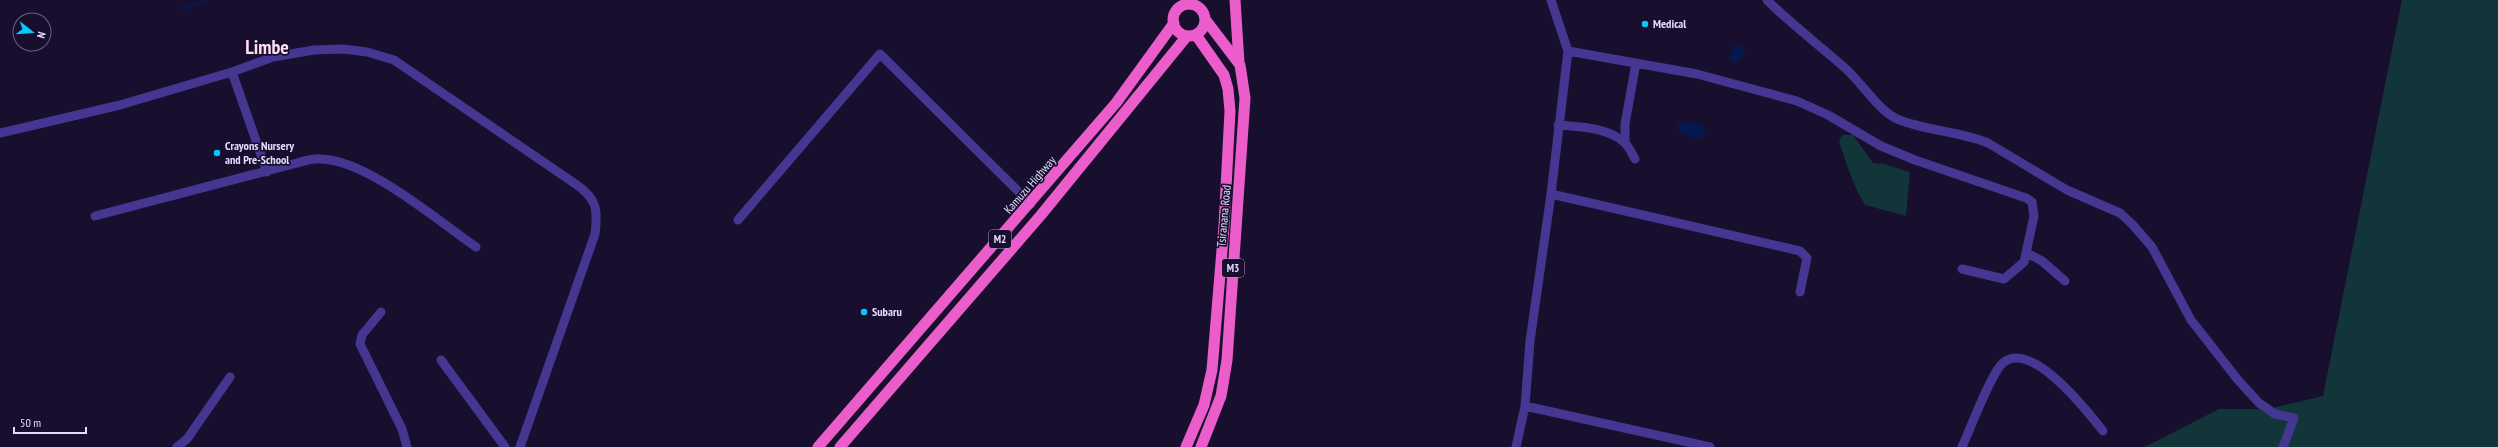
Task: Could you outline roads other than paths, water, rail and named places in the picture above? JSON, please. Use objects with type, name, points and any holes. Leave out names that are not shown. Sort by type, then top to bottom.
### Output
[{"type":"highway","points":[[1235,0],[1240,65]]},
{"type":"highway","name":"M2","points":[[840,447],[1041,215],[1191,35],[1203,28],[1205,19],[1199,4],[1180,4],[1174,18],[1174,23]]},
{"type":"highway","name":"Tsiranana Road","points":[[1201,447],[1221,396],[1227,360],[1244,131],[1245,98],[1240,65],[1205,19]]},
{"type":"highway","points":[[1174,23],[1181,34],[1191,35]]},
{"type":"highway","name":"Kamuzu Highway","points":[[818,447],[1031,204],[1116,103],[1174,23]]},
{"type":"highway","name":"Tsiranana Road","points":[[1186,447],[1204,405],[1212,370],[1224,226],[1230,111],[1228,89],[1224,75],[1191,35]]},
{"type":"street","points":[[1516,447],[1525,406],[1530,341],[1551,194],[1568,51],[1551,0]]},
{"type":"street","points":[[1768,0],[1783,16],[1846,69],[1895,118],[1911,124],[1977,138],[2067,190],[2120,213],[2152,247],[2191,320],[2238,380],[2259,403],[2282,416],[2294,418],[2283,447]]},
{"type":"street","points":[[0,133],[120,106],[232,72],[273,57],[314,50],[343,49],[367,52],[394,60],[588,193],[594,202],[597,216],[595,234],[520,447]]},
{"type":"street","points":[[1568,51],[1698,74],[1797,101],[1828,115],[1881,146],[1915,160],[2026,198],[2032,202],[2034,208],[2027,253],[2024,262],[2004,279],[1962,270]]},
{"type":"street","points":[[738,220],[880,54],[1031,204]]},
{"type":"street","points":[[1635,159],[1625,142],[1625,124],[1636,62]]},
{"type":"street","points":[[232,72],[267,172]]},
{"type":"street","points":[[1558,125],[1604,132],[1625,142]]},
{"type":"street","points":[[95,216],[320,158],[367,171],[476,247]]},
{"type":"street","points":[[1551,194],[1800,251],[1807,258],[1800,292]]},
{"type":"street","points":[[2027,253],[2042,261],[2065,281]]},
{"type":"street","points":[[381,312],[362,335],[360,344],[402,430],[407,447]]},
{"type":"street","points":[[1962,447],[1997,369],[2010,358],[2019,358],[2058,380],[2069,389],[2103,431]]},
{"type":"street","points":[[441,360],[505,447]]},
{"type":"street","points":[[177,447],[187,439],[230,377]]},
{"type":"street","points":[[1525,406],[1710,447]]},
{"type":"waterway","points":[[183,8],[204,0]]},
{"type":"place","name":"Medical","points":[[1645,24]]},
{"type":"place","name":"Crayons Nursery and Pre-School","points":[[217,153]]},
{"type":"place","name":"Subaru","points":[[864,312]]},
{"type":"district","name":"Limbe","points":[[267,47]]}]
